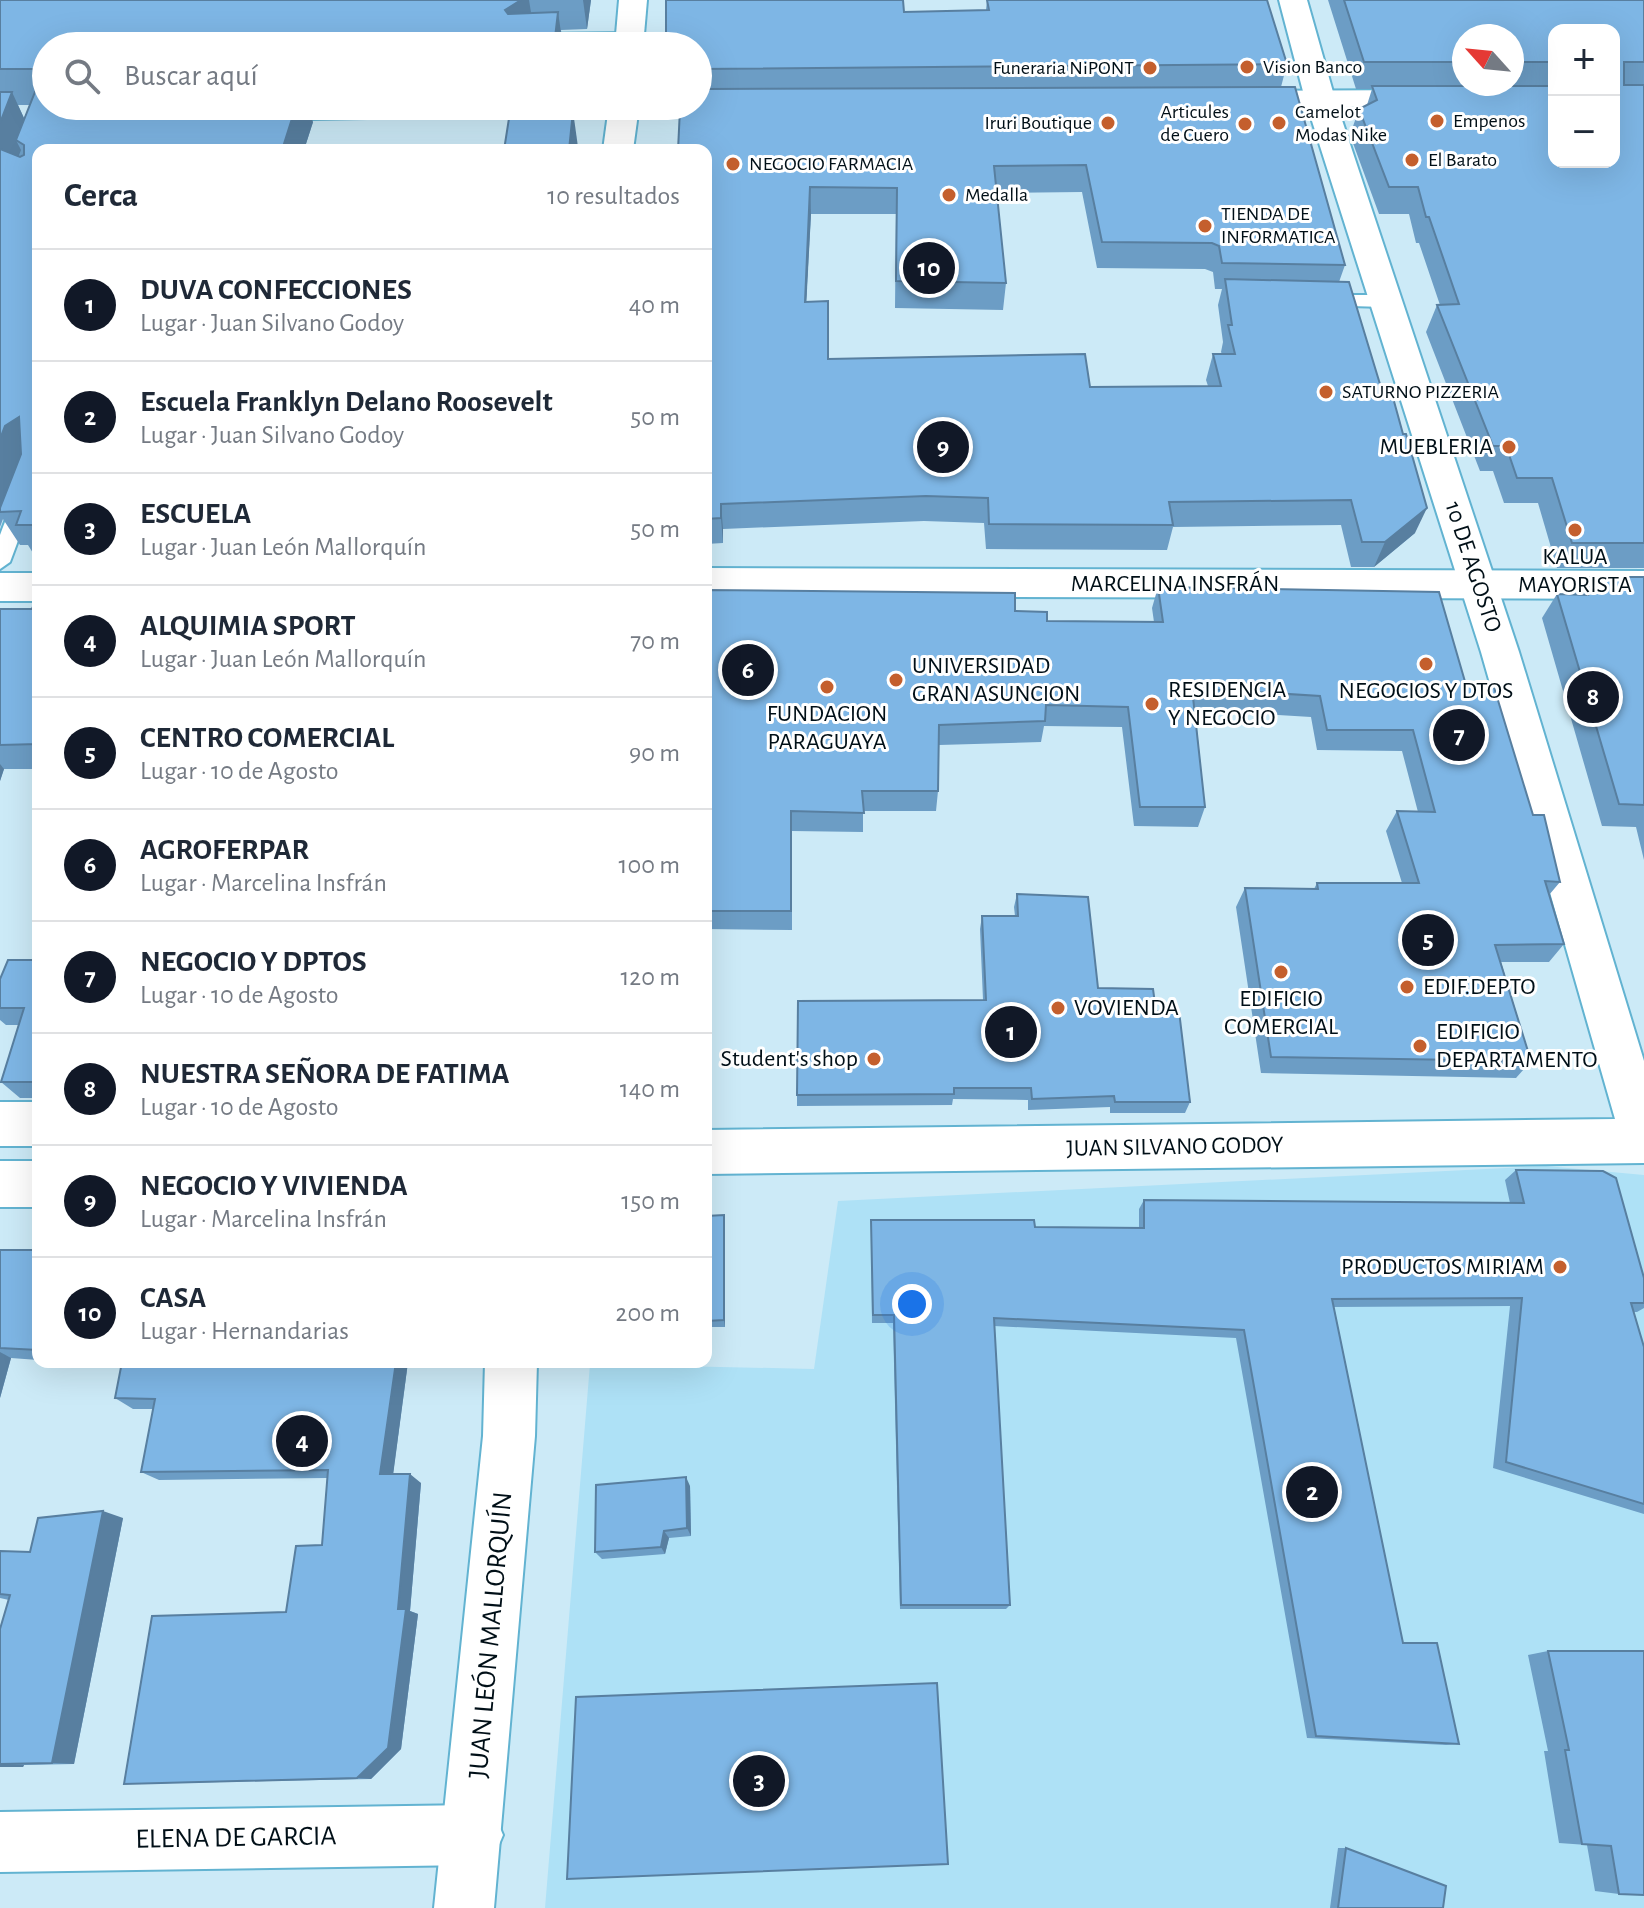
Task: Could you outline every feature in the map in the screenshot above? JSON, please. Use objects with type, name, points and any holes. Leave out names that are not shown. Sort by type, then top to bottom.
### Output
[{"type":"main road","points":[[630,32],[633,0]]},
{"type":"main road","name":"10 DE AGOSTO","points":[[1293,0],[1320,99],[1384,301],[1479,585],[1644,1139]]},
{"type":"main road","points":[[1208,100],[1460,100]]},
{"type":"main road","points":[[619,144],[622,120]]},
{"type":"main road","name":"MARCELINA INSFRÁN","points":[[712,582],[1644,585]]},
{"type":"main road","points":[[0,587],[32,587]]},
{"type":"main road","points":[[0,1124],[32,1124]]},
{"type":"main road","name":"JUAN SILVANO GODOY","points":[[712,1152],[1644,1139]]},
{"type":"main road","points":[[0,1184],[32,1184]]},
{"type":"main road","name":"JUAN LEÓN MALLORQUÍN","points":[[464,1908],[509,1436],[511,1368]]},
{"type":"main road","name":"ELENA DE GARCIA","points":[[0,1842],[473,1835]]},
{"type":"lane","points":[[1305,301],[1384,301]]},
{"type":"lane","points":[[0,562],[32,477]]},
{"type":"shaded area","points":[[1546,1166],[1644,1175],[1644,1908],[545,1908],[590,1368],[814,1369],[838,1201]]},
{"type":"building","points":[[0,0],[521,0],[505,10],[508,14],[558,12],[556,32],[32,32],[32,69],[0,69]]},
{"type":"building","points":[[666,0],[903,0],[904,12],[989,10],[987,0],[1267,0],[1287,64],[712,69],[712,32],[666,32]]},
{"type":"building","points":[[1344,0],[1644,0],[1644,62],[1624,62],[1624,85],[1644,85],[1644,543],[1572,543],[1552,478],[1517,478],[1506,446],[1493,446],[1437,305],[1459,304],[1418,187],[1389,187],[1359,109],[1377,100],[1372,86],[1452,86],[1452,96],[1524,96],[1524,86],[1548,86],[1548,168],[1620,168],[1620,24],[1548,24],[1548,62],[1524,62],[1524,24],[1452,24],[1452,62],[1364,62]]},
{"type":"building","points":[[1295,87],[1345,265],[1222,263],[1219,246],[1212,243],[1102,242],[1086,165],[994,166],[1006,283],[896,281],[897,188],[810,187],[805,302],[828,301],[828,359],[1085,354],[1090,387],[1221,386],[1213,354],[1235,354],[1228,325],[1232,325],[1225,279],[1349,282],[1383,394],[1392,394],[1427,508],[1385,542],[1362,542],[1351,500],[1169,502],[1173,525],[989,524],[988,498],[926,496],[721,504],[721,518],[712,519],[712,144],[678,144],[679,120],[712,120],[712,89]]},
{"type":"building","points":[[0,92],[12,92],[0,123]]},
{"type":"building","points":[[32,100],[32,120],[292,120],[284,144],[32,144],[32,525],[16,525],[21,511],[0,512],[21,454],[19,417],[5,426],[0,439],[0,149],[20,157],[24,155],[24,145],[16,140]]},
{"type":"building","points":[[509,120],[572,120],[570,144],[505,144]]},
{"type":"building","points":[[1582,577],[1644,577],[1644,805],[1619,804],[1557,594],[1588,595]]},
{"type":"building","points":[[1158,587],[1439,592],[1466,685],[1493,684],[1533,815],[1544,815],[1560,882],[1545,881],[1564,944],[1495,945],[1531,1061],[1271,1057],[1245,888],[1318,889],[1317,883],[1419,883],[1397,811],[1435,812],[1413,730],[1327,730],[1320,696],[1192,688],[1205,807],[1140,807],[1128,707],[1046,705],[1045,721],[939,725],[938,791],[862,791],[864,813],[791,811],[791,911],[712,911],[712,590],[1015,593],[1015,611],[1047,612],[1047,621],[1163,622]]},
{"type":"building","points":[[0,609],[32,609],[32,744],[0,745]]},
{"type":"building","points":[[1017,894],[1088,897],[1098,988],[1153,989],[1156,1011],[1179,1011],[1190,1102],[1115,1102],[1114,1096],[1032,1099],[1031,1088],[954,1088],[954,1094],[797,1095],[798,1001],[986,1000],[982,916],[1018,916]]},
{"type":"building","points":[[8,960],[32,960],[32,1082],[1,1082],[24,1008],[0,1008],[0,979]]},
{"type":"building","points":[[1516,1170],[1603,1171],[1616,1178],[1644,1278],[1644,1303],[1631,1303],[1644,1347],[1644,1504],[1506,1462],[1522,1298],[1332,1299],[1403,1643],[1437,1643],[1459,1744],[1316,1736],[1244,1330],[994,1318],[1010,1605],[901,1605],[894,1315],[873,1315],[871,1220],[1034,1220],[1035,1227],[1144,1228],[1144,1200],[1524,1203]]},
{"type":"building","points":[[724,1215],[724,1320],[712,1321],[712,1216]]},
{"type":"building","points":[[0,1250],[32,1250],[32,1350],[0,1348]]},
{"type":"building","points":[[121,1368],[395,1368],[380,1474],[410,1474],[398,1609],[406,1609],[388,1748],[357,1778],[124,1784],[152,1616],[286,1612],[296,1546],[322,1545],[328,1470],[141,1472],[155,1399],[115,1398]]},
{"type":"building","points":[[686,1477],[687,1528],[664,1531],[661,1547],[595,1552],[596,1485]]},
{"type":"building","points":[[103,1511],[52,1763],[0,1764],[0,1629],[10,1595],[0,1594],[0,1551],[30,1552],[38,1518]]},
{"type":"building","points":[[1548,1651],[1644,1651],[1644,1895],[1619,1894],[1611,1846],[1582,1844],[1565,1750],[1569,1750]]},
{"type":"building","points":[[937,1683],[948,1864],[567,1879],[576,1697]]},
{"type":"building","points":[[1346,1848],[1446,1886],[1443,1908],[1338,1908]]},
{"type":"place","name":"Vision Banco","points":[[1247,67]]},
{"type":"place","name":"Funeraria NiPONT","points":[[1150,68]]},
{"type":"place","name":"Empenos","points":[[1437,121]]},
{"type":"place","name":"Iruri Boutique","points":[[1108,123]]},
{"type":"place","name":"Camelot Modas Nike","points":[[1279,123]]},
{"type":"place","name":"Articules de Cuero","points":[[1245,124]]},
{"type":"place","name":"El Barato","points":[[1412,160]]},
{"type":"place","name":"NEGOCIO FARMACIA","points":[[733,164]]},
{"type":"place","name":"Medalla","points":[[949,195]]},
{"type":"place","name":"TIENDA DE INFORMATICA","points":[[1205,226]]},
{"type":"place","name":"CASA","points":[[929,268]]},
{"type":"place","name":"SATURNO PIZZERIA","points":[[1326,392]]},
{"type":"place","name":"NEGOCIO Y VIVIENDA","points":[[943,447]]},
{"type":"place","name":"MUEBLERIA","points":[[1509,447]]},
{"type":"place","name":"KALUA MAYORISTA","points":[[1575,530]]},
{"type":"place","name":"NEGOCIOS Y DTOS","points":[[1426,664]]},
{"type":"place","name":"AGROFERPAR","points":[[748,670]]},
{"type":"place","name":"UNIVERSIDAD GRAN ASUNCION","points":[[896,680]]},
{"type":"place","name":"FUNDACION PARAGUAYA","points":[[827,687]]},
{"type":"place","name":"NUESTRA SEÑORA DE FATIMA","points":[[1593,697]]},
{"type":"place","name":"RESIDENCIA Y NEGOCIO","points":[[1152,704]]},
{"type":"place","name":"NEGOCIO Y DPTOS","points":[[1459,735]]},
{"type":"place","name":"CENTRO COMERCIAL","points":[[1428,940]]},
{"type":"place","name":"EDIFICIO COMERCIAL","points":[[1281,972]]},
{"type":"place","name":"EDIF.DEPTO","points":[[1407,987]]},
{"type":"place","name":"VOVIENDA","points":[[1058,1008]]},
{"type":"place","name":"DUVA CONFECCIONES","points":[[1011,1032]]},
{"type":"place","name":"EDIFICIO DEPARTAMENTO","points":[[1420,1046]]},
{"type":"place","name":"Student's shop","points":[[874,1059]]},
{"type":"place","name":"PRODUCTOS MIRIAM","points":[[1560,1267]]},
{"type":"place","name":"ALQUIMIA SPORT","points":[[302,1441]]},
{"type":"place","name":"Escuela Franklyn Delano Roosevelt","points":[[1312,1492]]},
{"type":"place","name":"ESCUELA","points":[[759,1781]]}]
